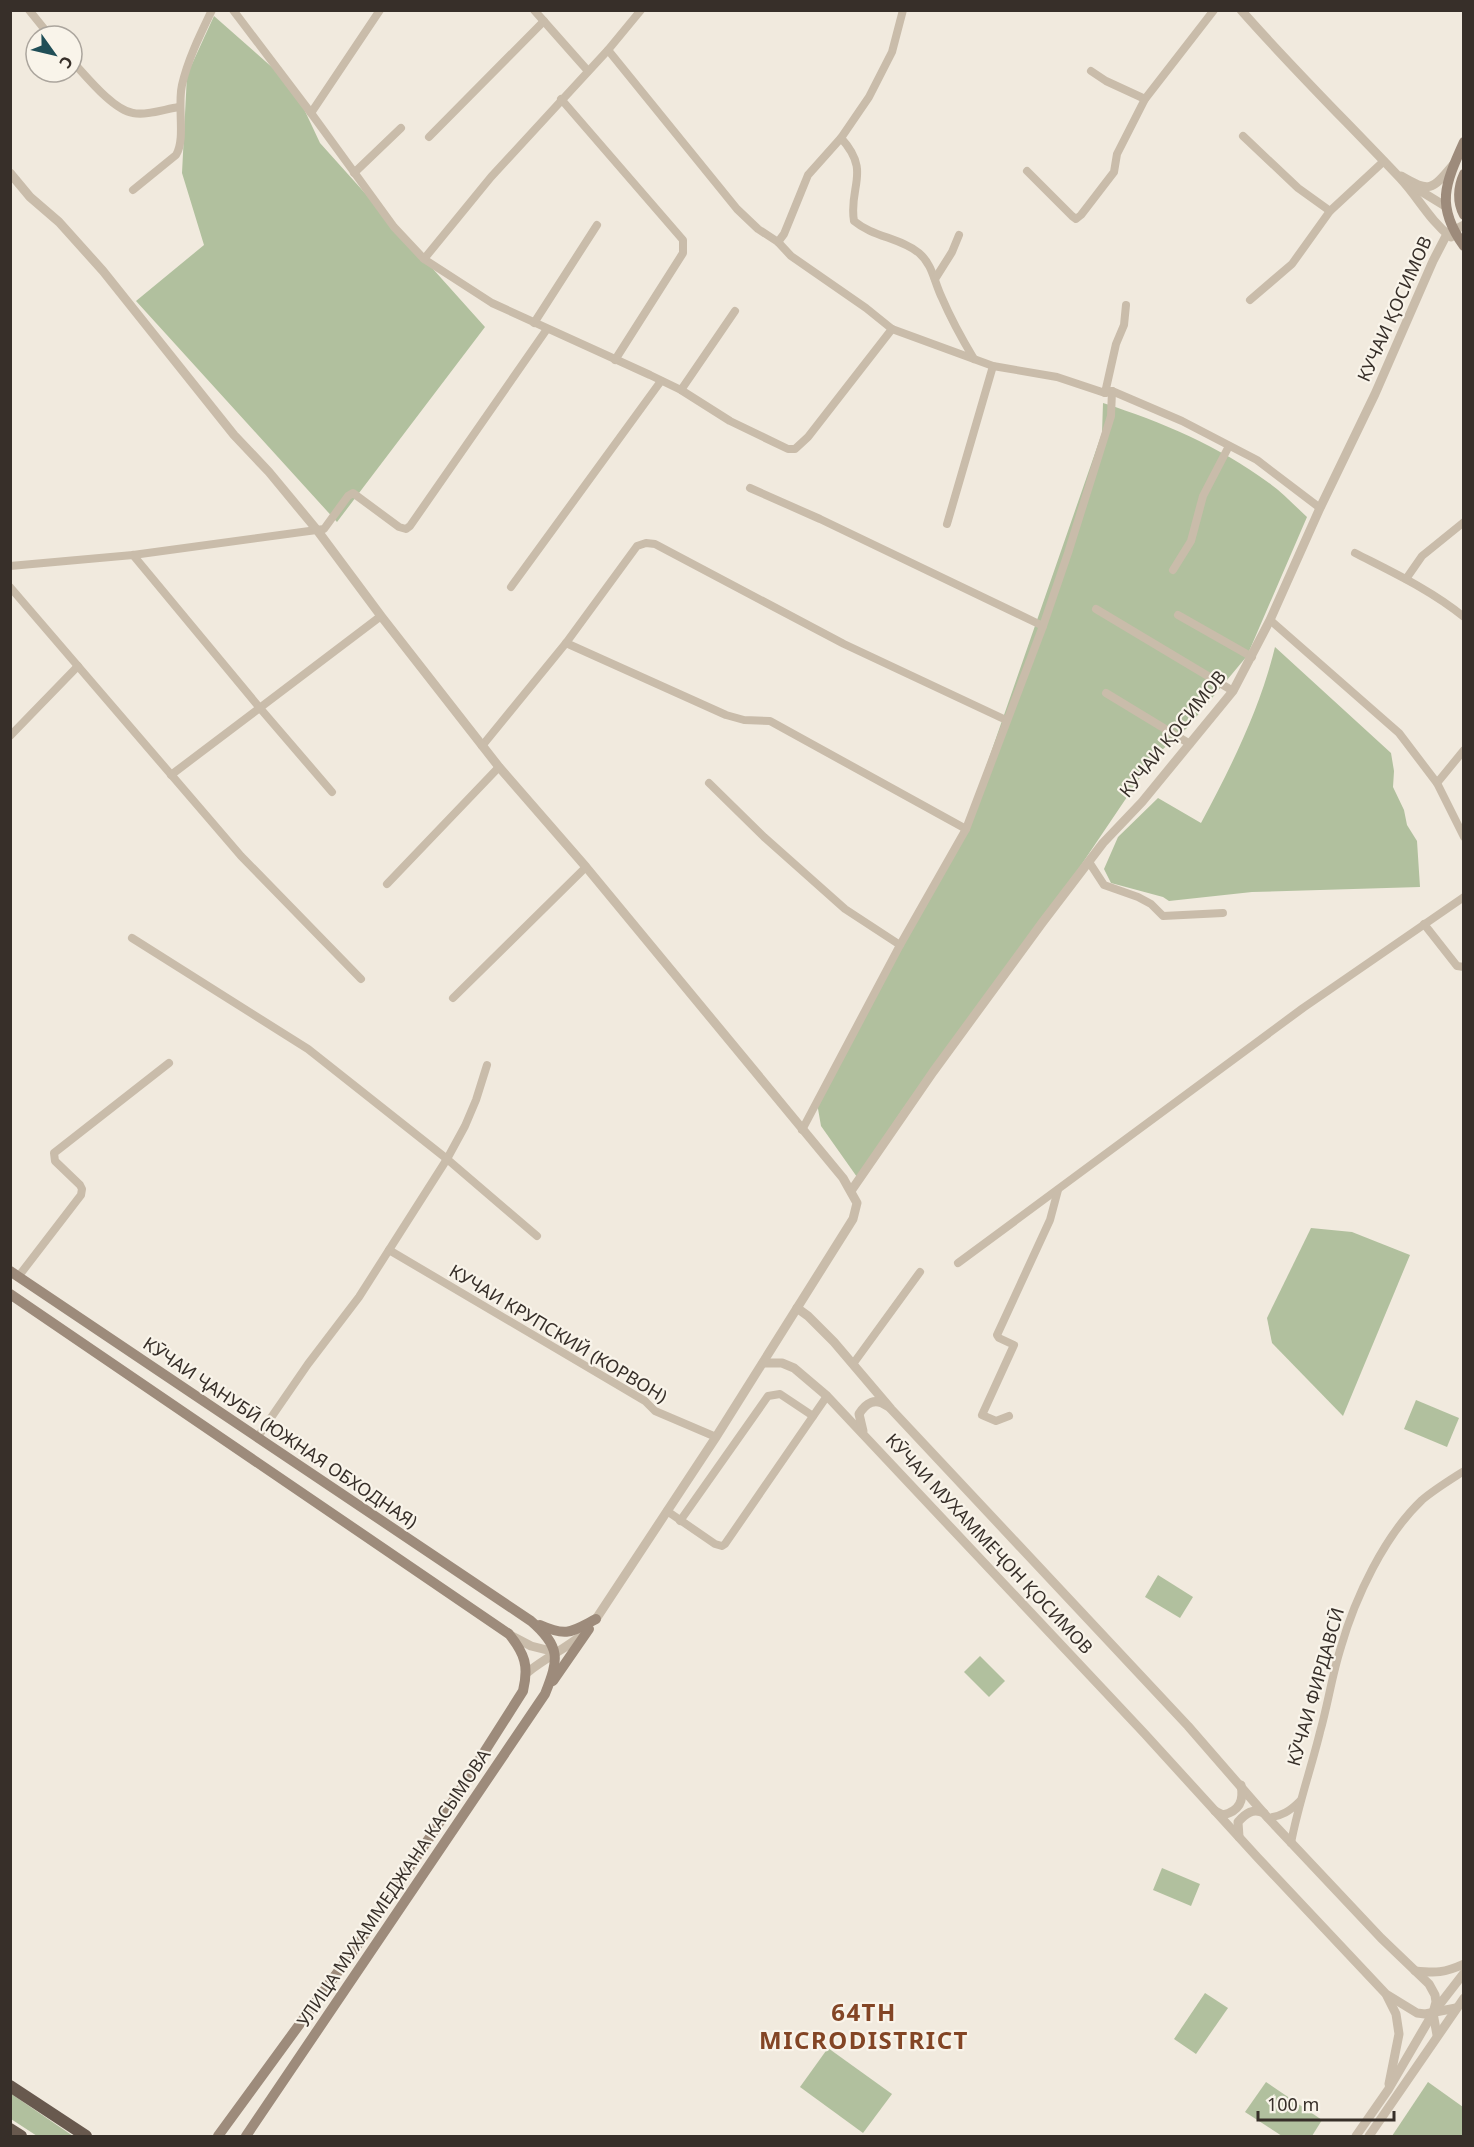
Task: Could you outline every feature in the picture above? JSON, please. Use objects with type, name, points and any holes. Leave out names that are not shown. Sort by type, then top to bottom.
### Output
[{"type":"highway","points":[[10,2086],[86,2136]]},
{"type":"highway","points":[[10,2129],[21,2136]]},
{"type":"main road","points":[[1463,246],[1450,232],[1445,206],[1446,190],[1464,142]]},
{"type":"main road","points":[[1464,174],[1459,190],[1459,205],[1464,217]]},
{"type":"main road","points":[[1445,206],[1464,217]]},
{"type":"main road","name":"КӮЧАИ ҶАНУБӢ (ЮЖНАЯ ОБХОДНАЯ)","points":[[14,1274],[531,1621]]},
{"type":"main road","name":"КӮЧАИ ҶАНУБӢ (ЮЖНАЯ ОБХОДНАЯ)","points":[[10,1294],[508,1634]]},
{"type":"main road","points":[[531,1621],[557,1632],[573,1631],[596,1619]]},
{"type":"main road","points":[[531,1621],[547,1635],[555,1652]]},
{"type":"main road","points":[[545,1694],[589,1629]]},
{"type":"main road","points":[[218,2136],[356,1947],[434,1831],[523,1691],[528,1672],[521,1648],[508,1634]]},
{"type":"main road","name":"УЛИЦА МУХАММЕДЖАНА КАСЫМОВА","points":[[247,2135],[545,1694],[553,1672],[555,1652]]},
{"type":"main road","points":[[230,2122],[247,2135]]},
{"type":"street","points":[[29,10],[40,24]]},
{"type":"street","points":[[134,190],[176,155],[180,149],[179,107],[182,86],[196,43],[212,10]]},
{"type":"street","points":[[233,10],[394,227],[424,259],[492,303],[681,390],[730,421],[788,449],[795,449],[808,437],[892,329]]},
{"type":"street","points":[[311,113],[380,10]]},
{"type":"street","points":[[534,10],[588,71]]},
{"type":"street","points":[[424,259],[491,177],[608,50],[641,10]]},
{"type":"street","points":[[778,242],[784,234],[808,175],[840,138],[869,97],[892,52],[903,10]]},
{"type":"street","points":[[1026,171],[1076,219],[1081,215],[1114,172],[1117,154],[1145,99],[1214,10]]},
{"type":"street","points":[[1241,10],[1293,69],[1402,180],[1428,214],[1450,232]]},
{"type":"street","points":[[429,137],[544,21]]},
{"type":"street","points":[[608,50],[737,209],[758,229],[778,242],[791,256],[858,302],[892,329],[993,366],[1057,376],[1109,392],[1182,422],[1257,460],[1320,508]]},
{"type":"street","points":[[1091,71],[1106,81],[1145,99]]},
{"type":"street","points":[[84,74],[109,99],[127,112],[135,114],[179,107]]},
{"type":"street","points":[[561,99],[682,240],[683,253],[615,360]]},
{"type":"street","points":[[354,172],[401,128]]},
{"type":"street","points":[[1243,136],[1298,188],[1330,211]]},
{"type":"street","points":[[840,138],[849,148],[858,171],[854,221],[877,235],[910,247],[929,262],[958,331],[974,359]]},
{"type":"street","points":[[1250,300],[1292,264],[1314,230],[1330,211],[1384,161]]},
{"type":"street","points":[[1394,172],[1420,187],[1428,187],[1438,182],[1455,163]]},
{"type":"street","points":[[10,173],[42,210],[59,222],[103,271],[234,435],[269,472],[317,530],[482,746],[586,867],[843,1178],[857,1203],[853,1219],[763,1363],[589,1629],[528,1672]]},
{"type":"street","points":[[1402,180],[1445,206]]},
{"type":"street","points":[[534,323],[597,225]]},
{"type":"street","name":"КУЧАИ ҚОСИМОВ","points":[[851,1191],[933,1072],[1041,923],[1089,862],[1233,691],[1270,620],[1320,508],[1375,394],[1433,261],[1450,232],[1464,225]]},
{"type":"street","points":[[935,279],[952,252],[959,235]]},
{"type":"street","points":[[802,1130],[900,945],[966,829],[1043,626],[1111,416],[1109,392],[1116,344],[1124,325],[1126,305]]},
{"type":"street","points":[[681,390],[735,311]]},
{"type":"street","points":[[10,566],[133,555],[324,529],[348,496],[353,493],[399,527],[406,529],[547,329]]},
{"type":"street","points":[[947,524],[993,366]]},
{"type":"street","points":[[512,587],[661,381]]},
{"type":"street","points":[[1173,570],[1191,542],[1203,496],[1228,446]]},
{"type":"street","points":[[750,488],[1043,626]]},
{"type":"street","points":[[1406,579],[1422,556],[1464,522]]},
{"type":"street","points":[[482,746],[566,643],[637,546],[646,543],[655,544],[843,644],[1006,720]]},
{"type":"street","points":[[1355,553],[1406,579],[1464,617]]},
{"type":"street","points":[[133,555],[332,792]]},
{"type":"street","points":[[10,587],[241,856],[361,979]]},
{"type":"street","points":[[1096,609],[1233,691]]},
{"type":"street","points":[[1178,615],[1252,657]]},
{"type":"street","points":[[171,775],[381,616]]},
{"type":"street","points":[[1270,620],[1399,733],[1437,783],[1464,837]]},
{"type":"street","points":[[566,643],[726,715],[744,720],[770,721],[966,829]]},
{"type":"street","points":[[10,736],[78,666]]},
{"type":"street","points":[[1106,693],[1190,744]]},
{"type":"street","points":[[1437,783],[1464,750]]},
{"type":"street","points":[[387,884],[499,767]]},
{"type":"street","points":[[709,783],[764,837],[845,909],[900,945]]},
{"type":"street","points":[[1089,862],[1104,885],[1138,897],[1151,904],[1163,916],[1223,913]]},
{"type":"street","points":[[453,998],[586,867]]},
{"type":"street","points":[[958,1263],[1303,1008],[1464,897]]},
{"type":"street","points":[[1424,924],[1458,966],[1464,967]]},
{"type":"street","points":[[132,938],[308,1049],[447,1160],[537,1236]]},
{"type":"street","points":[[14,1274],[81,1195],[80,1185],[55,1161],[54,1153],[169,1063]]},
{"type":"street","points":[[257,1438],[308,1364],[359,1297],[447,1160],[476,1100],[487,1065]]},
{"type":"street","points":[[1009,1416],[996,1421],[982,1415],[1014,1345],[997,1335],[1050,1220],[1058,1190]]},
{"type":"street","name":"КУЧАИ КРУПСКИЙ (КОРВОН)","points":[[388,1250],[645,1401],[656,1411],[716,1437]]},
{"type":"street","points":[[853,1364],[920,1272]]},
{"type":"street","name":"КӮЧАИ МУХАММЕҶОН ҚОСИМОВ","points":[[797,1308],[830,1337],[891,1409],[1241,1784],[1291,1843],[1381,1938],[1429,1984],[1435,1995],[1433,2013],[1437,2035]]},
{"type":"street","name":"КӮЧАИ МУХАММЕҶОН ҚОСИМОВ","points":[[763,1363],[782,1363],[794,1368],[827,1396],[1386,1994],[1417,2013],[1433,2013]]},
{"type":"street","points":[[681,1521],[768,1396],[780,1395],[813,1416]]},
{"type":"street","points":[[667,1511],[715,1544],[722,1546],[725,1544],[827,1396]]},
{"type":"street","points":[[863,1433],[859,1414],[865,1405],[873,1401],[883,1403],[891,1409]]},
{"type":"street","name":"КӮЧАИ ФИРДАВСӢ","points":[[1291,1843],[1341,1647],[1354,1608],[1381,1554],[1416,1507],[1436,1489],[1464,1471]]},
{"type":"street","points":[[508,1634],[531,1646],[555,1652]]},
{"type":"street","points":[[1215,1811],[1223,1815],[1236,1809],[1242,1802],[1241,1784]]},
{"type":"street","points":[[1240,1840],[1237,1830],[1238,1822],[1250,1811],[1258,1810],[1266,1816],[1281,1816],[1301,1800]]},
{"type":"street","points":[[1415,1971],[1436,1973],[1449,1971],[1464,1964]]},
{"type":"street","points":[[1356,2136],[1388,2090],[1433,2013],[1464,1973]]},
{"type":"street","points":[[1386,1994],[1396,2014],[1399,2034],[1388,2090]]},
{"type":"street","points":[[1369,2136],[1464,1998]]},
{"type":"street","points":[[1433,2013],[1456,2008]]},
{"type":"green space","points":[[214,16],[274,69],[304,109],[320,143],[485,327],[337,522],[136,301],[204,245],[182,173],[187,75]]},
{"type":"green space","points":[[1103,403],[1147,418],[1210,446],[1274,487],[1307,517],[1247,656],[1187,728],[1154,757],[1042,923],[902,1110],[857,1177],[821,1126],[817,1103],[963,833],[1102,433]]},
{"type":"green space","points":[[1275,647],[1391,753],[1394,771],[1393,787],[1404,810],[1407,825],[1417,841],[1420,887],[1252,892],[1169,901],[1163,897],[1111,883],[1104,869],[1118,837],[1158,798],[1201,823],[1244,737],[1269,670]]},
{"type":"green space","points":[[1311,1228],[1352,1232],[1410,1255],[1343,1416],[1272,1343],[1267,1318]]},
{"type":"green space","points":[[1416,1400],[1459,1418],[1447,1447],[1404,1429]]},
{"type":"green space","points":[[1158,1575],[1193,1597],[1180,1618],[1145,1597]]},
{"type":"green space","points":[[980,1656],[1005,1681],[989,1697],[964,1672]]},
{"type":"green space","points":[[1162,1868],[1200,1884],[1191,1906],[1153,1890]]},
{"type":"green space","points":[[1205,1993],[1228,2008],[1196,2054],[1174,2039]]},
{"type":"green space","points":[[828,2048],[892,2094],[863,2133],[800,2087]]},
{"type":"green space","points":[[1266,2082],[1322,2120],[1312,2136],[1282,2136],[1245,2112]]},
{"type":"green space","points":[[1428,2082],[1463,2107],[1463,2136],[1392,2136]]},
{"type":"green space","points":[[10,2093],[73,2136],[37,2136],[11,2119]]},
{"type":"district","name":"64TH MICRODISTRICT","points":[[864,2027]]}]
